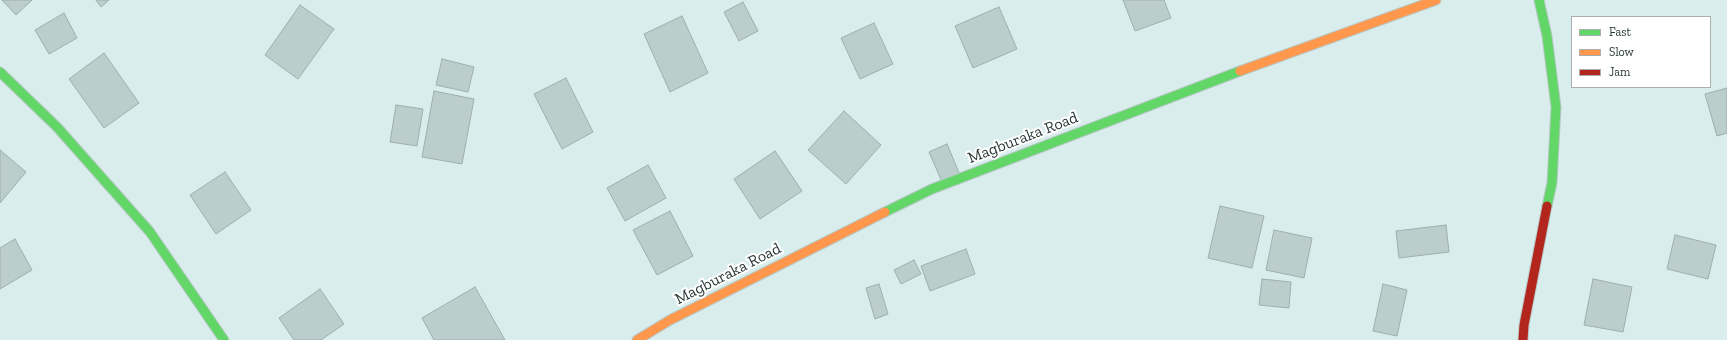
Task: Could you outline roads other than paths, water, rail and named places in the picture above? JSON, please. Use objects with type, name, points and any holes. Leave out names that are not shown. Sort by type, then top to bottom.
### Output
[{"type":"main road","name":"Magburaka Road","points":[[638,340],[670,320],[932,189],[1167,98],[1436,0]]},
{"type":"main road","points":[[1523,340],[1524,325],[1552,183],[1556,107],[1547,36],[1539,0]]},
{"type":"main road","points":[[0,72],[57,127],[150,232],[224,340]]}]
